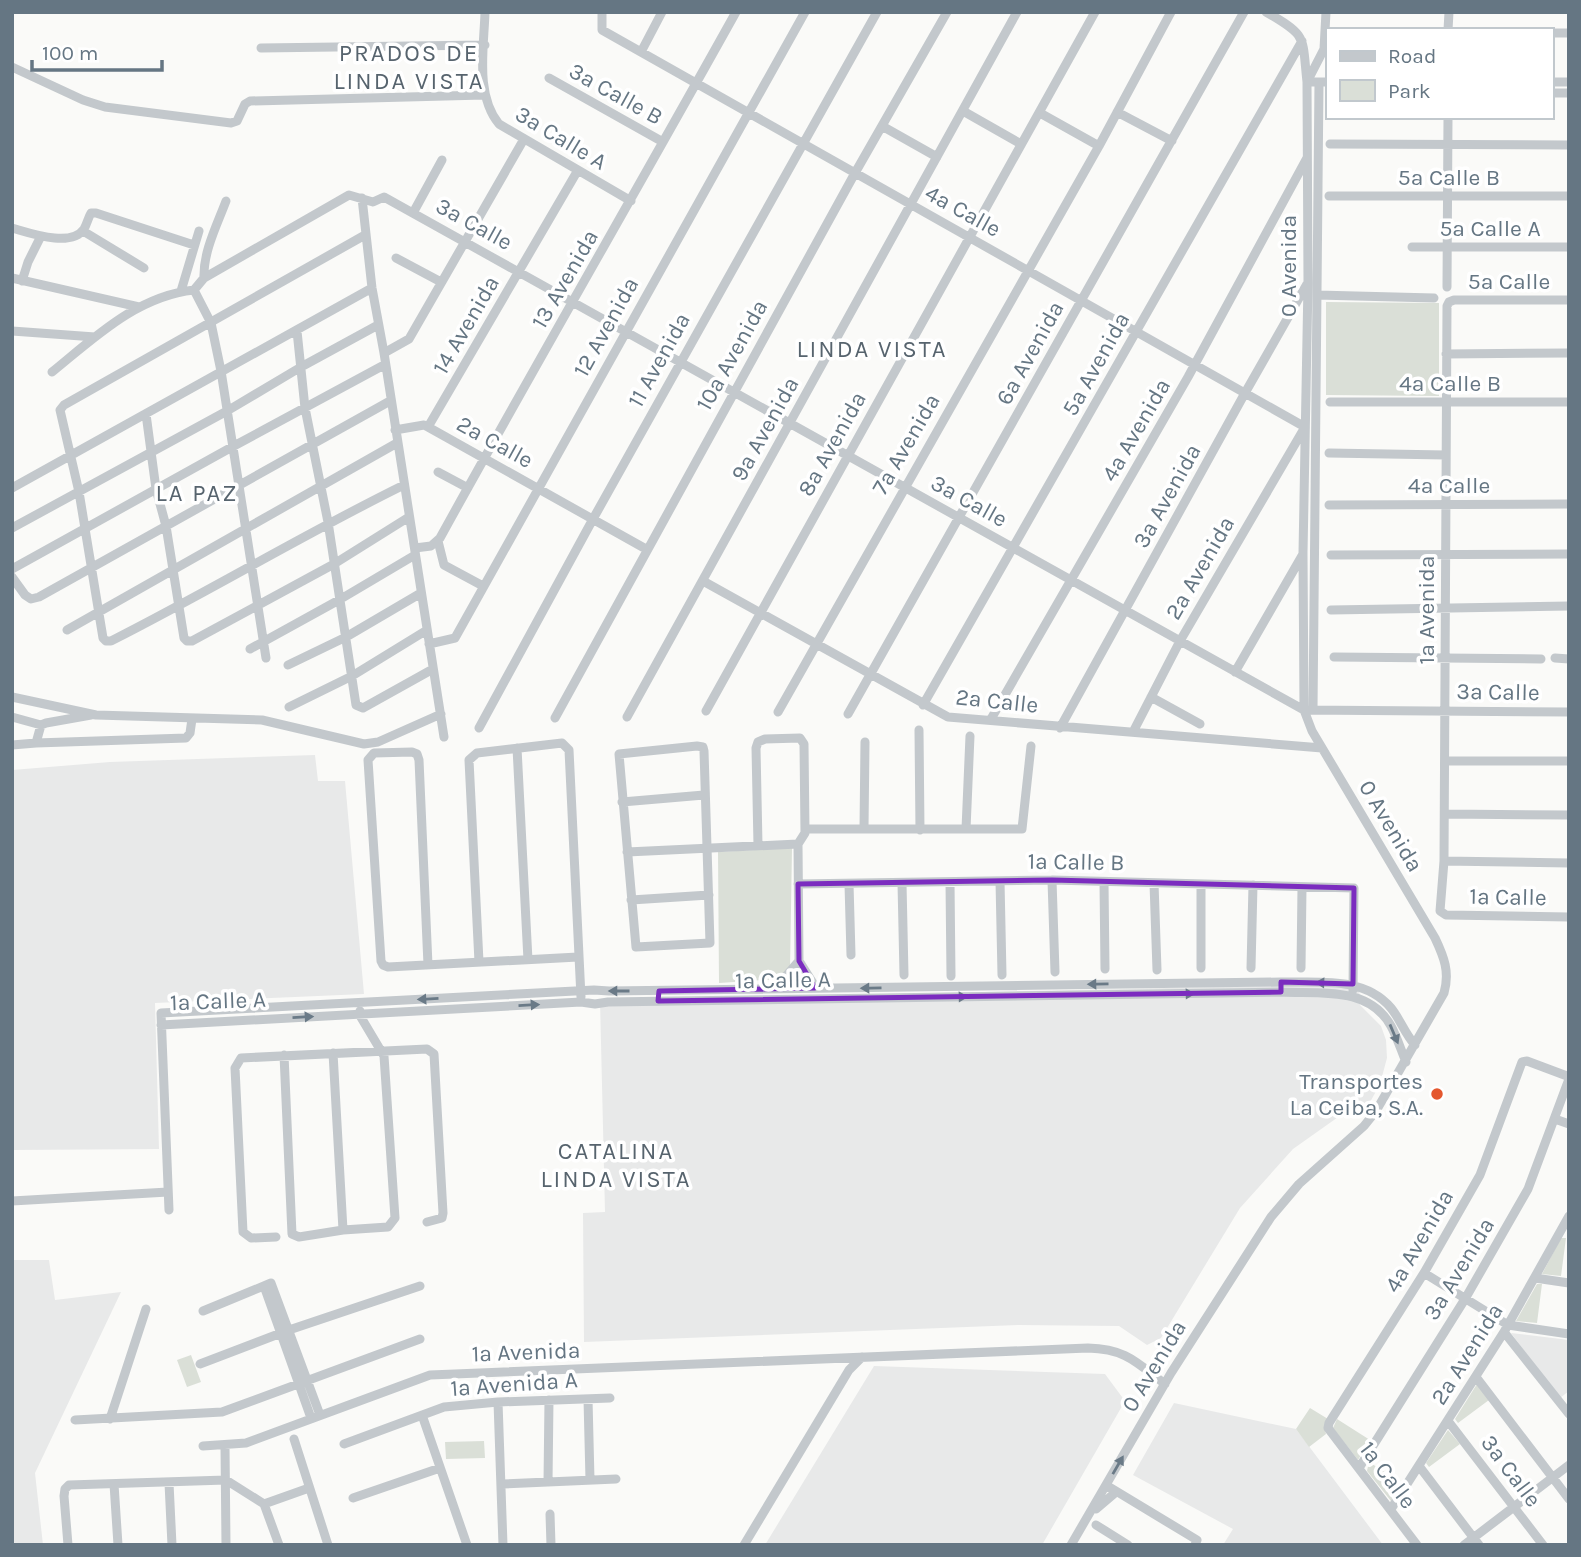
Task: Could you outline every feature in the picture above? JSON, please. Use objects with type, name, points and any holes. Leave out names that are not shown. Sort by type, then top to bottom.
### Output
[{"type":"street","points":[[12,67],[104,107],[232,123],[237,121],[245,104],[250,101],[484,95],[485,12]]},
{"type":"street","name":"4a Calle","points":[[602,12],[602,30],[1305,427]]},
{"type":"street","points":[[640,52],[662,12]]},
{"type":"street","name":"13 Avenida","points":[[438,541],[736,12]]},
{"type":"street","name":"12 Avenida","points":[[429,644],[455,638],[805,12]]},
{"type":"street","name":"11 Avenida","points":[[479,727],[877,12]]},
{"type":"street","name":"10a Avenida","points":[[555,718],[646,549],[947,12]]},
{"type":"street","name":"9a Avenida","points":[[627,717],[1017,12]]},
{"type":"street","name":"8a Avenida","points":[[706,711],[1095,12]]},
{"type":"street","name":"7a Avenida","points":[[778,712],[1099,146],[1171,12]]},
{"type":"street","name":"6a Avenida","points":[[848,714],[1244,12]]},
{"type":"street","points":[[1266,12],[1296,29],[1302,41],[1307,82],[1323,82]]},
{"type":"street","name":"0 Avenida","points":[[1071,1545],[1165,1384],[1271,1217],[1298,1184],[1364,1126],[1376,1111],[1444,993],[1447,979],[1445,960],[1435,938],[1312,731],[1309,710],[1303,553],[1308,283],[1307,82],[1324,49],[1326,12]]},
{"type":"street","name":"5a Avenida","points":[[923,705],[1302,41]]},
{"type":"street","points":[[261,48],[485,45]]},
{"type":"street","name":"3a Calle B","points":[[549,78],[663,142]]},
{"type":"street","name":"0 Avenida","points":[[1309,710],[1323,82]]},
{"type":"street","points":[[1307,93],[1323,93]]},
{"type":"street","name":"3a Calle A","points":[[484,95],[490,113],[499,124],[631,201]]},
{"type":"street","points":[[963,111],[1021,144]]},
{"type":"street","points":[[1117,112],[1172,141]]},
{"type":"street","points":[[1040,113],[1099,146]]},
{"type":"street","points":[[1447,287],[1448,119]]},
{"type":"street","points":[[882,126],[937,157]]},
{"type":"street","points":[[384,354],[409,339],[524,139]]},
{"type":"street","points":[[1330,144],[1569,145]]},
{"type":"street","name":"4a Avenida","points":[[992,719],[1308,157]]},
{"type":"street","points":[[413,213],[442,160]]},
{"type":"street","name":"14 Avenida","points":[[428,427],[578,170]]},
{"type":"street","points":[[52,372],[95,337],[139,307],[194,290],[204,278],[349,195],[362,198],[372,288],[444,737]]},
{"type":"street","name":"5a Calle B","points":[[1329,196],[1569,196]]},
{"type":"street","name":"3a Calle","points":[[362,198],[377,202],[384,197],[575,301],[1235,672],[1309,710],[1569,712]]},
{"type":"street","points":[[204,278],[209,248],[226,201]]},
{"type":"street","points":[[12,228],[60,239],[83,231],[91,213],[96,213],[194,246]]},
{"type":"street","points":[[83,231],[144,268]]},
{"type":"street","points":[[181,292],[199,231]]},
{"type":"street","points":[[365,235],[64,405],[60,410],[79,492],[103,638],[111,641],[178,608],[328,522],[404,485]]},
{"type":"street","points":[[22,281],[41,236]]},
{"type":"street","name":"5a Calle A","points":[[1412,247],[1569,247]]},
{"type":"street","points":[[396,258],[441,282]]},
{"type":"street","points":[[12,278],[139,307]]},
{"type":"street","name":"3a Avenida","points":[[1060,728],[1308,283]]},
{"type":"street","points":[[12,488],[372,288]]},
{"type":"street","points":[[194,290],[211,323],[221,371],[266,658]]},
{"type":"street","name":"5a Calle","points":[[1317,295],[1434,298]]},
{"type":"street","name":"5a Calle","points":[[1449,302],[1569,300]]},
{"type":"street","name":"1a Avenida","points":[[1446,915],[1440,912],[1444,861],[1446,354],[1449,302]]},
{"type":"street","points":[[12,528],[378,325]]},
{"type":"street","points":[[12,331],[95,337]]},
{"type":"street","points":[[297,331],[305,408],[328,522],[356,705],[359,708],[433,669]]},
{"type":"street","points":[[1446,354],[1569,353]]},
{"type":"street","points":[[12,569],[384,365]]},
{"type":"street","points":[[12,577],[24,595],[31,599],[390,401]]},
{"type":"street","name":"4a Calle B","points":[[1330,402],[1569,402]]},
{"type":"street","points":[[146,414],[156,489],[166,526],[178,608],[184,638],[187,641],[192,641],[334,564],[409,517]]},
{"type":"street","name":"2a Calle","points":[[395,430],[424,425],[646,549]]},
{"type":"street","name":"2a Avenida","points":[[1133,732],[1180,641],[1305,427]]},
{"type":"street","points":[[67,630],[397,443]]},
{"type":"street","points":[[1329,453],[1446,456]]},
{"type":"street","points":[[438,472],[468,488]]},
{"type":"street","name":"4a Calle","points":[[1329,505],[1569,504]]},
{"type":"street","points":[[250,649],[340,600],[415,551],[438,541],[444,565],[483,586]]},
{"type":"street","points":[[1235,672],[1303,553]]},
{"type":"street","points":[[1331,555],[1569,554]]},
{"type":"street","name":"2a Calle","points":[[703,581],[948,717],[1322,748]]},
{"type":"street","points":[[288,665],[346,638],[421,593]]},
{"type":"street","points":[[1331,610],[1569,606]]},
{"type":"street","points":[[289,707],[352,676],[427,630]]},
{"type":"street","points":[[1334,657],[1541,659]]},
{"type":"street","points":[[1555,659],[1569,659]]},
{"type":"street","points":[[12,697],[96,715],[262,720],[364,744],[378,742],[440,714]]},
{"type":"street","points":[[1151,697],[1200,724]]},
{"type":"street","points":[[12,717],[41,725],[96,715]]},
{"type":"street","points":[[12,745],[186,738],[190,733],[192,719]]},
{"type":"street","points":[[36,743],[41,725]]},
{"type":"street","points":[[919,730],[920,830]]},
{"type":"street","points":[[966,829],[970,736]]},
{"type":"street","points":[[627,852],[798,844],[803,839],[805,829],[804,744],[800,738],[765,739],[758,742],[758,845]]},
{"type":"street","points":[[864,829],[865,742]]},
{"type":"street","points":[[479,962],[468,764],[471,757],[477,753],[562,743],[569,750],[581,1002]]},
{"type":"street","points":[[805,829],[1022,829],[1031,746]]},
{"type":"street","points":[[703,747],[704,795],[712,938],[710,943],[636,947],[619,754],[703,747]]},
{"type":"street","points":[[517,748],[528,960]]},
{"type":"street","points":[[428,965],[419,760],[417,754],[412,752],[374,753],[368,760],[381,961],[388,967],[428,965],[479,962],[528,960],[578,957]]},
{"type":"street","points":[[1445,761],[1569,761]]},
{"type":"street","points":[[622,802],[704,795]]},
{"type":"street","points":[[1444,814],[1569,815]]},
{"type":"street","points":[[798,844],[799,961],[816,988]]},
{"type":"street","points":[[1444,861],[1569,863]]},
{"type":"street","points":[[1052,880],[1055,972]]},
{"type":"street","name":"1a Calle B","points":[[798,884],[1052,880],[1354,888],[1353,984]]},
{"type":"street","points":[[1000,881],[1002,975]]},
{"type":"street","points":[[950,882],[951,976]]},
{"type":"street","points":[[1104,882],[1105,969]]},
{"type":"street","points":[[902,883],[904,975]]},
{"type":"street","points":[[1154,883],[1157,970]]},
{"type":"street","points":[[849,884],[851,955]]},
{"type":"street","points":[[1201,884],[1201,968]]},
{"type":"street","points":[[1251,968],[1253,885]]},
{"type":"street","points":[[1301,968],[1302,887]]},
{"type":"street","points":[[631,900],[709,895]]},
{"type":"street","name":"1a Calle","points":[[1446,915],[1569,917]]},
{"type":"street","points":[[775,989],[799,961]]},
{"type":"street","points":[[1281,982],[1281,992]]},
{"type":"street","name":"1a Calle A","points":[[1353,995],[1281,992],[658,996],[580,991],[161,1013],[161,1025],[581,1002],[595,1004],[658,996],[775,989],[1281,982],[1353,984],[1376,994],[1385,1001],[1415,1045]]},
{"type":"street","points":[[1353,984],[1353,995],[1366,1001],[1385,1017],[1406,1062]]},
{"type":"street","points":[[341,1003],[341,1015]]},
{"type":"street","points":[[284,1055],[291,1232],[299,1237],[388,1227],[395,1218],[384,1056],[359,1014],[358,1003]]},
{"type":"street","points":[[161,1025],[169,1210]]},
{"type":"street","points":[[276,1237],[251,1238],[243,1232],[235,1068],[241,1058],[427,1049],[434,1054],[443,1213],[439,1220],[427,1222]]},
{"type":"street","points":[[333,1053],[343,1230]]},
{"type":"street","name":"4a Avenida","points":[[1328,1428],[1424,1273],[1480,1175],[1522,1062],[1527,1061],[1569,1079]]},
{"type":"street","name":"3a Avenida","points":[[1359,1468],[1465,1299],[1528,1189],[1569,1079]]},
{"type":"street","points":[[1555,1119],[1569,1124]]},
{"type":"street","points":[[12,1201],[168,1192]]},
{"type":"street","name":"2a Avenida","points":[[1391,1509],[1565,1233],[1569,1216]]},
{"type":"street","points":[[1424,1273],[1506,1328],[1569,1414]]},
{"type":"street","points":[[1535,1278],[1569,1283]]},
{"type":"street","points":[[203,1311],[267,1284],[316,1417]]},
{"type":"street","points":[[201,1364],[420,1286]]},
{"type":"street","points":[[110,1419],[146,1309]]},
{"type":"street","points":[[1506,1328],[1569,1334]]},
{"type":"street","points":[[75,1420],[222,1412],[420,1339]]},
{"type":"street","name":"1a Avenida","points":[[203,1446],[246,1443],[430,1375],[1104,1348],[1125,1354],[1165,1384]]},
{"type":"street","points":[[744,1545],[849,1370],[862,1357]]},
{"type":"street","points":[[1476,1377],[1569,1499]]},
{"type":"street","points":[[1559,1402],[1569,1394]]},
{"type":"street","name":"1a Avenida A","points":[[344,1444],[443,1407],[610,1398]]},
{"type":"street","points":[[588,1399],[590,1480]]},
{"type":"street","points":[[548,1482],[549,1400]]},
{"type":"street","points":[[498,1402],[503,1545]]},
{"type":"street","points":[[422,1415],[467,1545]]},
{"type":"street","name":"3a Calle","points":[[1448,1421],[1543,1545]]},
{"type":"street","name":"1a Calle","points":[[1328,1428],[1417,1545]]},
{"type":"street","points":[[293,1439],[328,1545]]},
{"type":"street","points":[[225,1446],[226,1545]]},
{"type":"street","points":[[1464,1545],[1476,1541],[1514,1506],[1569,1465]]},
{"type":"street","points":[[1419,1466],[1476,1541]]},
{"type":"street","points":[[353,1498],[440,1468]]},
{"type":"street","points":[[502,1485],[616,1479]]},
{"type":"street","points":[[68,1545],[65,1489],[69,1485],[226,1480],[261,1502],[279,1545]]},
{"type":"street","points":[[169,1482],[172,1545]]},
{"type":"street","points":[[114,1484],[118,1545]]},
{"type":"street","points":[[1106,1485],[1197,1541],[1195,1545]]},
{"type":"street","points":[[261,1502],[309,1489]]},
{"type":"street","points":[[1089,1514],[1116,1492]]},
{"type":"street","points":[[550,1514],[551,1545]]},
{"type":"street","points":[[1096,1525],[1128,1545]]},
{"type":"highlighted area","points":[[1052,880],[1354,888],[1353,984],[1281,982],[1281,992],[658,1001],[659,991],[815,988],[799,961],[798,884]]},
{"type":"shaded area","points":[[315,755],[318,781],[345,781],[364,994],[155,1003],[159,1149],[12,1150],[12,770],[110,762]]},
{"type":"shaded area","points":[[1359,984],[1360,1005],[1381,1026],[1386,1040],[1387,1058],[1380,1084],[1369,1104],[1347,1104],[1341,1115],[1293,1149],[1240,1208],[1161,1338],[1147,1345],[1119,1326],[1018,1325],[584,1342],[583,1213],[605,1212],[600,1000]]},
{"type":"shaded area","points":[[12,1260],[49,1260],[55,1300],[121,1292],[35,1473],[43,1545],[12,1545]]},
{"type":"shaded area","points":[[1511,1333],[1569,1340],[1569,1391],[1560,1398]]},
{"type":"shaded area","points":[[874,1366],[1105,1374],[1125,1401],[1042,1545],[765,1545]]},
{"type":"shaded area","points":[[1174,1403],[1296,1429],[1383,1545],[1223,1545],[1233,1529],[1133,1475]]},
{"type":"green space","points":[[1326,302],[1439,303],[1439,396],[1326,395]]},
{"type":"green space","points":[[792,848],[790,970],[781,979],[719,983],[718,852]]},
{"type":"green space","points":[[1561,1238],[1566,1238],[1561,1276],[1542,1274]]},
{"type":"green space","points":[[1537,1284],[1542,1284],[1537,1323],[1516,1321]]},
{"type":"green space","points":[[191,1355],[201,1382],[187,1387],[177,1360]]},
{"type":"green space","points":[[1477,1384],[1489,1400],[1458,1423],[1455,1419]]},
{"type":"green space","points":[[1310,1408],[1328,1419],[1326,1434],[1309,1447],[1296,1429]]},
{"type":"green space","points":[[1337,1419],[1370,1440],[1358,1460],[1333,1428]]},
{"type":"green space","points":[[1448,1430],[1460,1444],[1429,1467],[1426,1463]]},
{"type":"green space","points":[[484,1441],[485,1458],[446,1459],[445,1442]]},
{"type":"green space","points":[[1369,1462],[1402,1483],[1391,1501],[1367,1471]]},
{"type":"place","name":"Transportes La Ceiba, S.A.","points":[[1437,1094]]},
{"type":"district","name":"PRADOS DE LINDA VISTA","points":[[409,67]]},
{"type":"district","name":"LINDA VISTA","points":[[872,349]]},
{"type":"district","name":"LA PAZ","points":[[197,493]]},
{"type":"district","name":"CATALINA LINDA VISTA","points":[[616,1165]]}]
